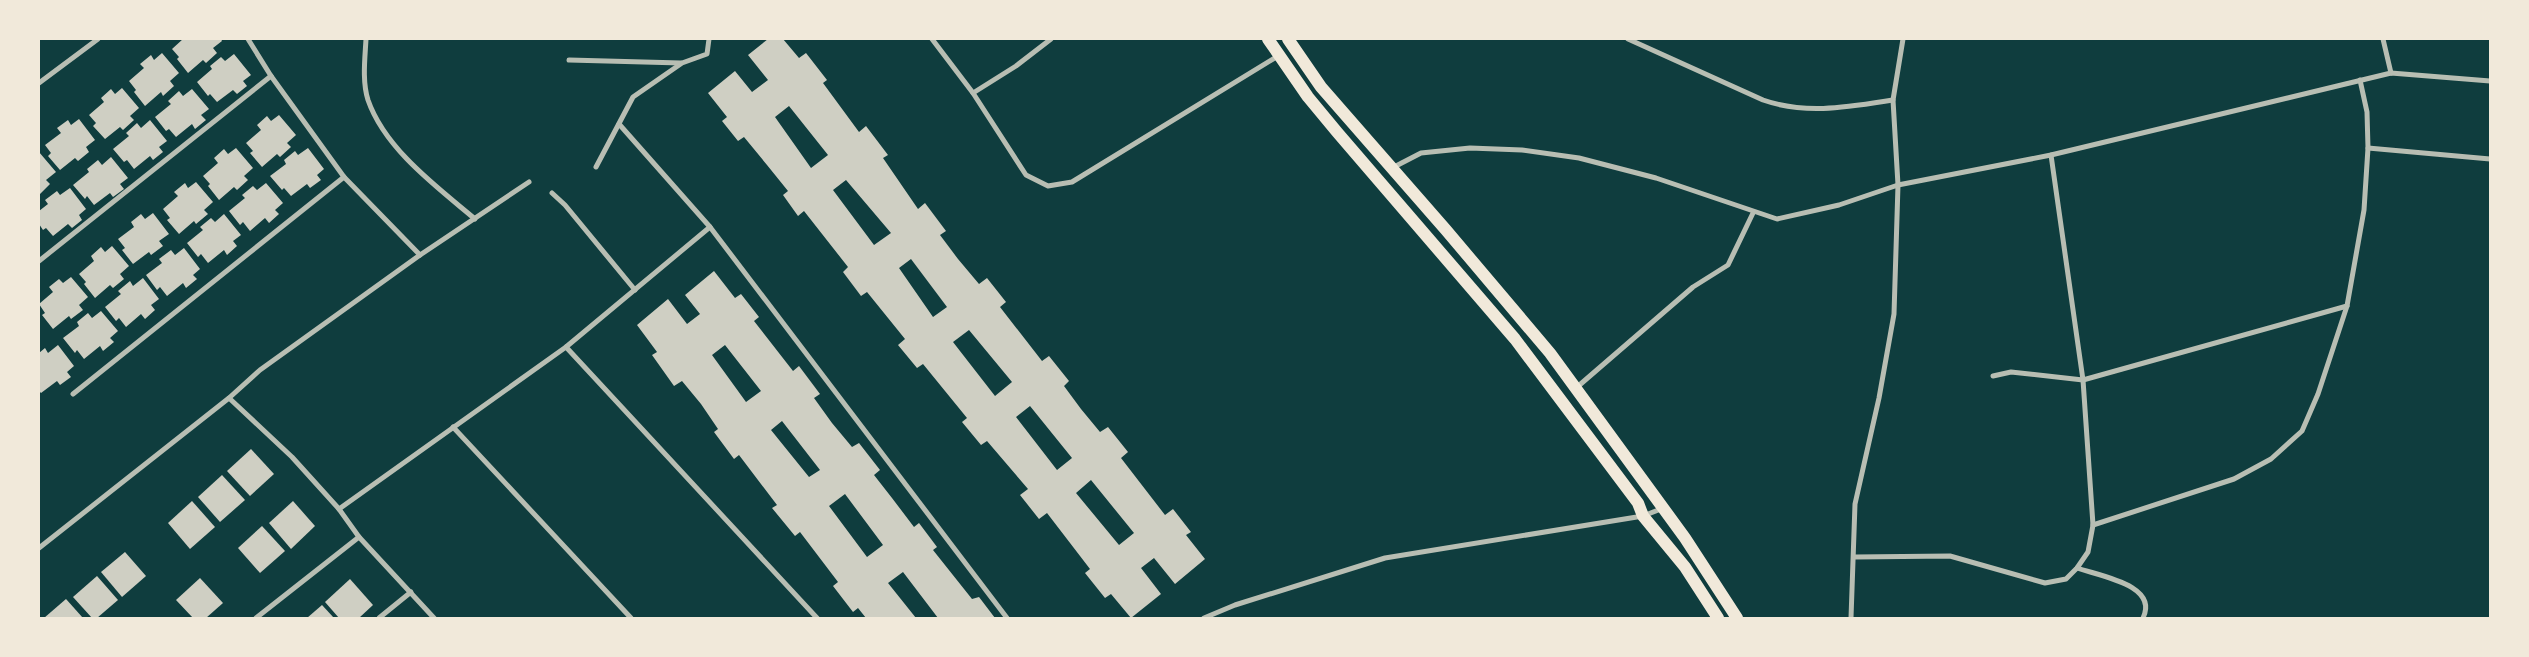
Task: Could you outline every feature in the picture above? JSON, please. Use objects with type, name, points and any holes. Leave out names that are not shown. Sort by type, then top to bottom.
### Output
[{"type":"main road","points":[[1268,39],[1278,56],[1337,132],[1522,347],[1638,503],[1643,516],[1685,567],[1718,618]]},
{"type":"main road","points":[[1288,39],[1320,87],[1446,230],[1576,388],[1661,509],[1685,538],[1738,618]]},
{"type":"street","points":[[39,83],[98,39]]},
{"type":"street","points":[[248,39],[271,76],[344,176],[420,255]]},
{"type":"street","points":[[366,39],[365,75],[368,100],[383,127],[424,176],[475,219]]},
{"type":"street","points":[[596,167],[633,97],[652,81],[682,63],[707,54],[709,39]]},
{"type":"street","points":[[932,39],[973,93],[1026,175],[1048,186],[1072,182],[1278,56]]},
{"type":"street","points":[[973,93],[1016,66],[1051,39]]},
{"type":"street","points":[[1628,39],[1763,100],[1784,107],[1812,110],[1893,100]]},
{"type":"street","points":[[1851,618],[1855,504],[1879,398],[1894,314],[1898,185],[1893,100],[1903,39]]},
{"type":"street","points":[[2383,39],[2391,73]]},
{"type":"street","points":[[569,60],[682,63]]},
{"type":"street","points":[[1391,169],[1421,153],[1470,148],[1522,150],[1579,158],[1656,178],[1753,213],[1777,219],[1799,216],[1898,185],[2051,155],[2391,73],[2490,81]]},
{"type":"street","points":[[39,261],[271,76]]},
{"type":"street","points":[[2093,525],[2234,479],[2271,460],[2302,431],[2318,394],[2347,306],[2364,210],[2368,148],[2367,112],[2360,80]]},
{"type":"street","points":[[618,124],[710,227],[1007,618]]},
{"type":"street","points":[[2368,148],[2490,159]]},
{"type":"street","points":[[1854,557],[1950,556],[2045,583],[2066,578],[2077,568],[2088,552],[2093,525],[2083,380],[2051,155]]},
{"type":"street","points":[[73,394],[344,176]]},
{"type":"street","points":[[39,548],[229,398],[260,370],[420,255],[529,182]]},
{"type":"street","points":[[552,193],[565,204],[635,290]]},
{"type":"street","points":[[1576,388],[1693,287],[1728,265],[1753,213]]},
{"type":"street","points":[[339,509],[566,347],[710,227]]},
{"type":"street","points":[[1993,376],[2011,372],[2083,380],[2347,306]]},
{"type":"street","points":[[566,347],[817,618]]},
{"type":"street","points":[[229,398],[292,458],[339,509],[359,537],[434,618]]},
{"type":"street","points":[[453,427],[631,618]]},
{"type":"street","points":[[1204,618],[1235,604],[1385,558],[1643,516],[1661,509]]},
{"type":"street","points":[[256,618],[359,537]]},
{"type":"street","points":[[2077,568],[2137,588],[2146,600],[2146,611],[2143,618]]},
{"type":"street","points":[[379,618],[411,592]]},
{"type":"building","points":[[183,39],[221,39],[222,41],[213,48],[217,53],[206,63],[203,60],[188,73],[172,49]]},
{"type":"building","points":[[768,39],[783,39],[799,58],[806,53],[827,80],[823,83],[859,132],[866,126],[888,155],[883,158],[918,209],[925,203],[946,231],[940,235],[958,259],[979,284],[987,278],[1006,302],[1000,307],[1042,361],[1049,356],[1069,381],[1064,386],[1081,409],[1100,432],[1108,427],[1128,452],[1121,458],[1165,515],[1173,509],[1191,532],[1186,535],[1205,559],[1175,584],[1154,558],[1141,568],[1161,594],[1131,618],[1111,594],[1105,598],[1085,573],[1090,569],[1047,513],[1039,519],[1020,495],[1028,489],[987,441],[981,445],[962,422],[967,418],[923,364],[917,368],[898,345],[905,339],[867,292],[861,296],[843,272],[848,267],[804,211],[798,216],[783,195],[788,191],[744,137],[738,141],[722,121],[727,117],[708,93],[735,71],[752,92],[768,80],[748,55]],"holes":[[[789,106],[828,155],[811,168],[775,117]],[[846,180],[891,233],[874,245],[833,190]],[[911,259],[947,307],[933,317],[899,268]],[[969,330],[1012,382],[995,396],[953,342]],[[1030,406],[1072,458],[1057,470],[1016,417]],[[1091,480],[1134,533],[1119,545],[1076,493]]]},
{"type":"building","points":[[162,53],[179,73],[170,81],[174,86],[163,96],[161,92],[145,106],[134,92],[136,90],[129,81],[144,68],[140,64],[151,55],[154,60]]},
{"type":"building","points":[[234,54],[251,75],[243,81],[247,86],[237,94],[233,90],[217,102],[210,94],[208,96],[197,82],[212,69],[210,66],[221,57],[225,61]]},
{"type":"building","points":[[122,88],[139,108],[130,116],[134,120],[123,130],[120,127],[105,139],[93,126],[96,123],[89,115],[104,102],[101,98],[111,89],[115,94]]},
{"type":"building","points":[[192,89],[209,109],[201,115],[206,120],[195,129],[192,124],[176,137],[169,129],[166,131],[155,117],[171,104],[168,101],[179,91],[183,96]]},
{"type":"building","points":[[279,115],[296,135],[287,143],[291,147],[280,157],[277,154],[262,167],[250,153],[253,151],[246,143],[261,130],[257,125],[267,116],[271,121]]},
{"type":"building","points":[[79,119],[95,140],[86,147],[89,152],[78,161],[75,158],[60,170],[48,156],[51,153],[45,145],[61,133],[57,128],[68,120],[71,125]]},
{"type":"building","points":[[150,120],[167,141],[159,147],[163,152],[153,160],[150,156],[134,169],[127,160],[124,162],[113,149],[129,136],[126,133],[137,123],[141,128]]},
{"type":"building","points":[[236,148],[253,168],[244,176],[248,180],[237,190],[234,187],[219,200],[203,176],[218,163],[214,158],[224,149],[228,154]]},
{"type":"building","points":[[308,148],[324,169],[317,175],[321,180],[310,188],[307,184],[291,196],[284,188],[282,190],[270,176],[286,164],[284,160],[295,151],[298,155]]},
{"type":"building","points":[[39,152],[56,172],[46,180],[50,184],[39,195]]},
{"type":"building","points":[[111,157],[128,178],[120,184],[124,189],[113,197],[110,193],[94,205],[87,196],[85,199],[73,185],[89,172],[87,169],[98,160],[102,165]]},
{"type":"building","points":[[196,182],[213,202],[204,210],[208,214],[196,224],[194,221],[179,234],[167,220],[170,218],[163,209],[178,196],[174,192],[185,183],[188,188]]},
{"type":"building","points":[[266,183],[283,203],[275,210],[279,214],[269,223],[265,218],[250,231],[243,222],[240,225],[229,211],[245,198],[242,195],[253,186],[257,190]]},
{"type":"building","points":[[70,188],[86,209],[79,215],[82,220],[72,228],[68,224],[53,236],[46,228],[43,230],[39,224],[39,211],[48,204],[45,200],[57,191],[60,195]]},
{"type":"building","points":[[153,213],[169,234],[159,241],[163,246],[151,255],[149,252],[133,264],[122,250],[125,248],[118,239],[134,227],[131,222],[141,214],[145,219]]},
{"type":"building","points":[[224,214],[241,235],[233,241],[237,246],[227,255],[224,250],[208,263],[201,254],[198,257],[187,243],[203,230],[200,227],[211,218],[215,222]]},
{"type":"building","points":[[112,246],[129,266],[120,274],[124,279],[113,288],[110,285],[95,298],[79,274],[94,261],[91,256],[101,247],[105,252]]},
{"type":"building","points":[[184,248],[200,269],[193,275],[197,279],[186,288],[183,283],[167,296],[160,287],[157,290],[146,275],[162,263],[159,259],[171,250],[175,255]]},
{"type":"building","points":[[714,271],[735,298],[741,294],[759,317],[754,321],[793,371],[799,366],[820,394],[814,398],[832,423],[852,447],[859,443],[880,470],[874,475],[914,527],[919,523],[937,547],[933,550],[972,599],[979,597],[995,618],[938,618],[903,572],[888,583],[916,618],[866,618],[858,608],[853,612],[833,586],[838,582],[800,532],[795,536],[772,508],[777,505],[739,455],[734,459],[714,432],[718,429],[701,404],[682,381],[674,386],[652,355],[657,352],[637,325],[668,299],[687,324],[700,314],[685,295]],"holes":[[[725,345],[761,391],[746,402],[712,355]],[[782,421],[820,470],[809,477],[771,430]],[[845,494],[883,545],[867,557],[829,506]]]},
{"type":"building","points":[[71,277],[88,297],[79,305],[83,310],[71,319],[69,316],[53,329],[42,315],[45,313],[39,304],[53,292],[49,287],[59,279],[63,283]]},
{"type":"building","points":[[143,278],[159,299],[151,305],[155,310],[145,319],[141,314],[126,327],[119,318],[116,321],[105,307],[121,294],[118,291],[130,281],[133,286]]},
{"type":"building","points":[[101,311],[118,331],[110,338],[114,342],[103,351],[100,346],[84,359],[77,350],[75,353],[63,338],[79,326],[77,322],[88,313],[92,318]]},
{"type":"building","points":[[58,345],[74,366],[67,372],[71,377],[60,385],[57,381],[41,393],[39,391],[39,353],[45,348],[48,353]]},
{"type":"building","points":[[251,449],[274,474],[250,496],[227,471]]},
{"type":"building","points":[[222,475],[245,500],[220,522],[198,497]]},
{"type":"building","points":[[192,501],[215,527],[190,549],[168,523]]},
{"type":"building","points":[[293,501],[315,526],[291,549],[269,523]]},
{"type":"building","points":[[262,526],[285,551],[260,573],[238,548]]},
{"type":"building","points":[[125,552],[146,576],[122,597],[101,572]]},
{"type":"building","points":[[97,576],[118,600],[97,618],[92,618],[73,597]]},
{"type":"building","points":[[200,578],[223,603],[206,618],[193,618],[176,600]]},
{"type":"building","points":[[350,579],[373,605],[359,618],[339,618],[325,602]]},
{"type":"building","points":[[66,599],[83,618],[44,618]]},
{"type":"building","points":[[322,605],[334,618],[307,618]]}]
